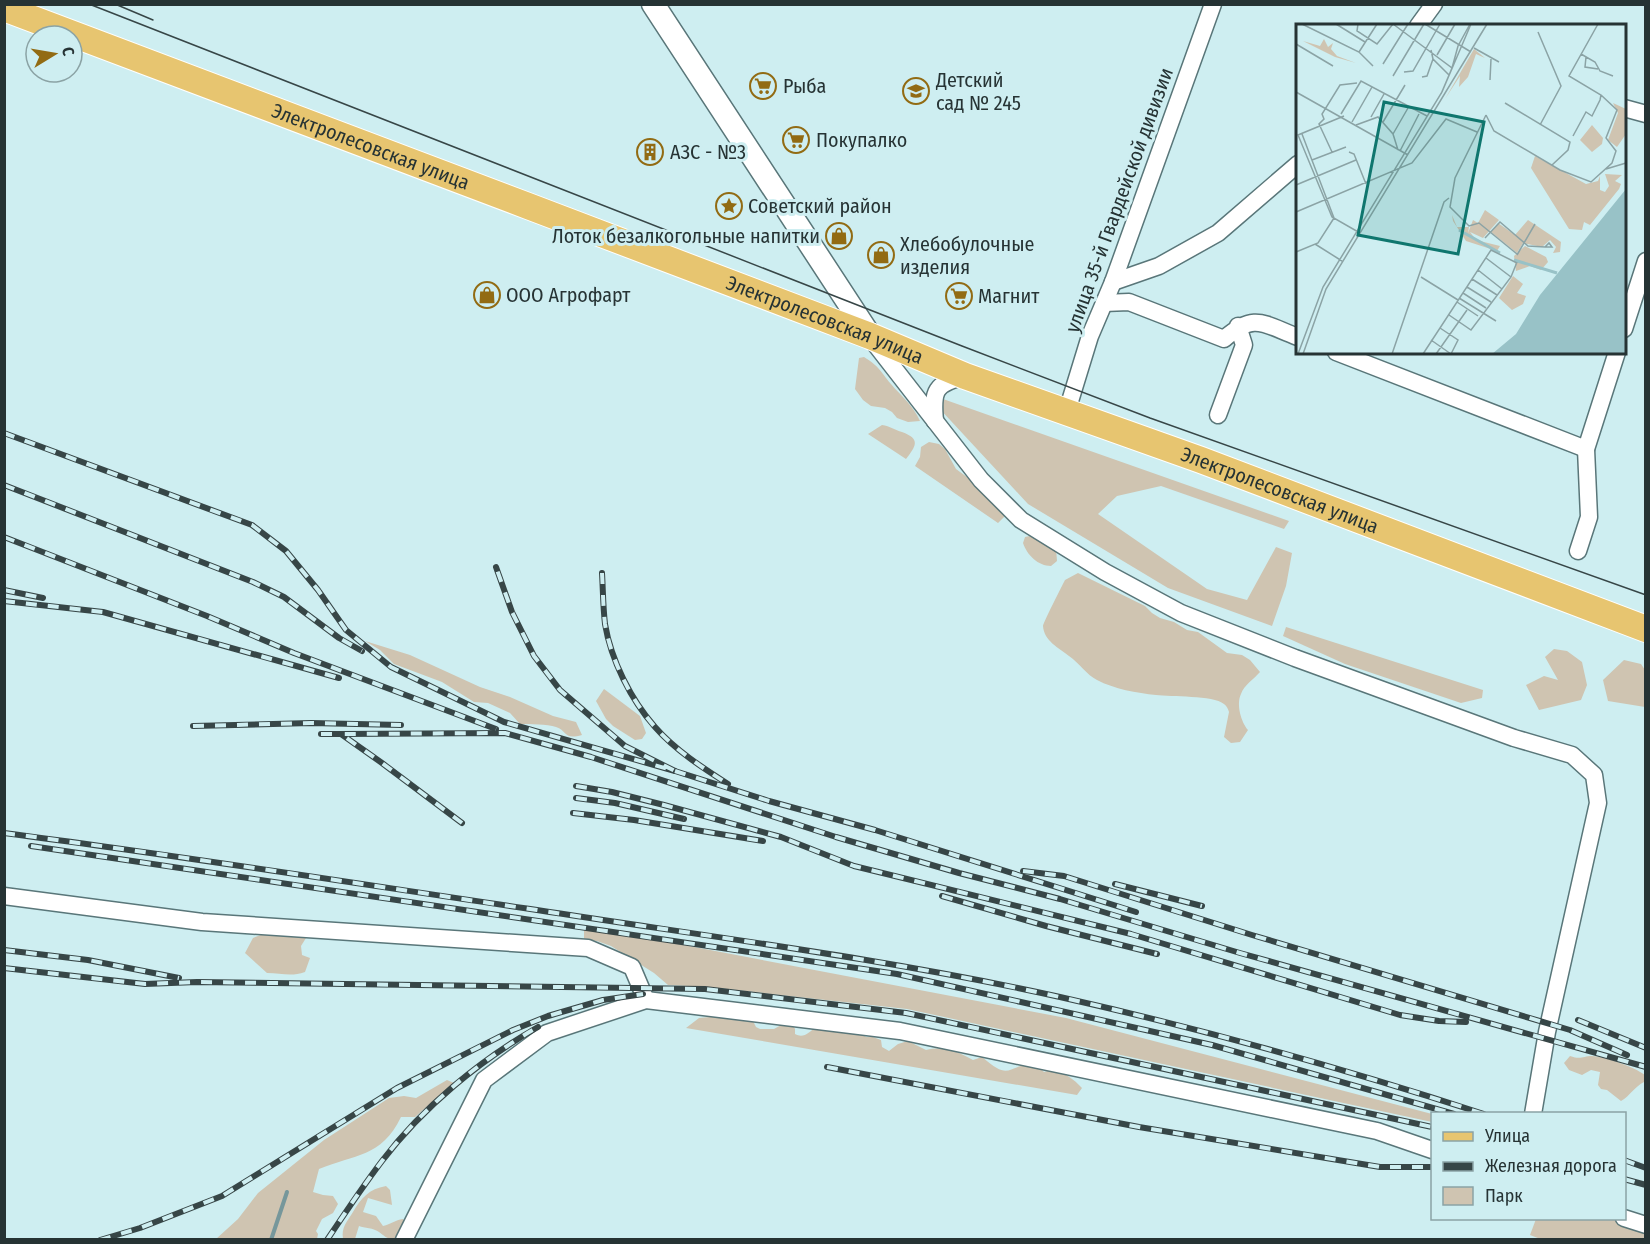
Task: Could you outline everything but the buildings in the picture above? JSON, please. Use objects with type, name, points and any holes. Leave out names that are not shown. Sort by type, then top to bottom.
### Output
[{"type":"main road","name":"Электролесовская улица","points":[[19,9],[870,336],[965,376],[1067,411],[1646,629]]},
{"type":"street","points":[[653,4],[870,336],[981,480],[1021,520],[1106,572],[1172,608],[1305,662],[1514,738],[1572,755],[1594,775],[1598,803],[1547,1032],[1533,1112]]},
{"type":"street","name":"улица 35-й Гвардейской дивизии","points":[[1067,411],[1090,336],[1113,282],[1213,4]]},
{"type":"street","points":[[1419,24],[1434,4]]},
{"type":"street","points":[[1626,109],[1646,114]]},
{"type":"street","points":[[1113,282],[1159,266],[1218,233],[1289,182],[1296,168]]},
{"type":"street","points":[[1626,318],[1630,296],[1646,261]]},
{"type":"street","points":[[1104,303],[1129,302],[1224,339],[1238,326],[1255,321],[1296,337]]},
{"type":"street","points":[[1218,415],[1244,345],[1238,326]]},
{"type":"street","points":[[1341,354],[1586,449]]},
{"type":"street","points":[[1578,550],[1589,517],[1586,449],[1616,354]]},
{"type":"street","points":[[935,422],[933,398],[939,386],[965,376]]},
{"type":"street","points":[[4,896],[202,922],[588,948],[632,967],[646,1000]]},
{"type":"street","points":[[404,1239],[484,1080],[547,1033],[646,1000],[900,1031],[1377,1131],[1431,1150]]},
{"type":"street","points":[[1626,1219],[1646,1225]]},
{"type":"green space","points":[[864,357],[879,369],[910,405],[920,421],[908,422],[897,418],[885,408],[871,406],[863,400],[855,389],[859,358]]},
{"type":"green space","points":[[943,399],[1289,521],[1284,529],[1161,486],[1117,496],[1098,514],[1207,589],[1247,600],[1276,547],[1292,553],[1286,586],[1272,626],[1168,588],[1028,504],[938,407]]},
{"type":"green space","points":[[882,425],[912,437],[914,447],[906,459],[868,434]]},
{"type":"green space","points":[[929,442],[939,444],[945,449],[956,469],[979,486],[993,505],[1007,514],[998,523],[915,466],[920,457],[921,447]]},
{"type":"green space","points":[[1025,537],[1037,537],[1056,549],[1057,561],[1051,566],[1046,566],[1034,559],[1027,552],[1023,543]]},
{"type":"green space","points":[[1078,573],[1145,606],[1160,618],[1174,622],[1187,630],[1198,632],[1227,653],[1242,655],[1250,660],[1260,672],[1244,688],[1240,698],[1240,713],[1248,730],[1240,742],[1231,743],[1224,737],[1229,712],[1227,707],[1219,701],[1163,696],[1111,686],[1093,678],[1049,640],[1044,631],[1044,623],[1065,580]]},
{"type":"green space","points":[[1286,627],[1483,690],[1482,698],[1461,703],[1345,664],[1283,636]]},
{"type":"green space","points":[[365,641],[410,655],[480,687],[553,716],[576,722],[582,735],[569,736],[552,726],[520,724],[510,713],[488,703],[474,702],[442,682],[394,664],[380,650]]},
{"type":"green space","points":[[1554,649],[1567,651],[1582,662],[1587,685],[1581,700],[1539,710],[1526,685],[1544,676],[1558,680],[1545,657]]},
{"type":"green space","points":[[1624,660],[1641,664],[1645,670],[1645,707],[1608,701],[1603,680]]},
{"type":"green space","points":[[604,689],[640,716],[646,733],[642,739],[635,740],[606,719],[596,701]]},
{"type":"green space","points":[[584,926],[1066,1018],[1431,1114],[1431,1122],[907,1009],[709,987],[668,985],[654,973],[611,946],[597,941],[584,940]]},
{"type":"green space","points":[[263,934],[306,938],[301,946],[302,955],[310,958],[305,972],[291,975],[267,973],[245,953],[253,938]]},
{"type":"green space","points":[[720,1016],[752,1019],[756,1027],[760,1029],[774,1029],[783,1024],[793,1025],[795,1034],[801,1036],[816,1027],[861,1032],[866,1037],[881,1040],[882,1047],[889,1051],[898,1044],[908,1041],[926,1050],[950,1050],[973,1060],[982,1057],[1004,1071],[1036,1064],[1044,1072],[1055,1071],[1065,1074],[1082,1088],[1077,1095],[686,1028],[699,1018]]},
{"type":"green space","points":[[1570,1056],[1577,1058],[1592,1056],[1620,1063],[1645,1075],[1645,1084],[1644,1082],[1641,1084],[1621,1101],[1598,1085],[1600,1072],[1591,1070],[1582,1075],[1569,1070],[1564,1063]]},
{"type":"green space","points":[[447,1080],[454,1083],[415,1117],[401,1117],[385,1140],[376,1148],[319,1169],[313,1192],[333,1196],[338,1204],[333,1213],[322,1219],[316,1231],[317,1239],[216,1239],[238,1219],[258,1193],[324,1140],[389,1098],[404,1096],[416,1098]]},
{"type":"green space","points":[[386,1186],[390,1190],[392,1205],[368,1198],[363,1212],[376,1216],[383,1226],[403,1219],[406,1223],[397,1238],[389,1238],[374,1230],[359,1226],[355,1239],[343,1239],[345,1225],[359,1202],[370,1192]]},
{"type":"green space","points":[[1536,1220],[1619,1220],[1645,1232],[1645,1240],[1543,1240],[1530,1235]]},
{"type":"waterway","points":[[271,1240],[287,1192]]},
{"type":"tram line","points":[[89,4],[1150,418],[1646,595]]},
{"type":"tram line","points":[[115,4],[153,20]]},
{"type":"railway","points":[[4,433],[252,525],[286,551],[318,590],[346,630],[391,667],[504,722],[675,771],[625,746],[560,690],[534,656],[512,612],[496,567]]},
{"type":"railway","points":[[4,485],[253,582],[284,597],[339,638],[362,651]]},
{"type":"railway","points":[[4,537],[207,616],[294,653],[496,729]]},
{"type":"railway","points":[[602,573],[604,618],[608,638],[617,665],[630,692],[646,716],[671,743],[728,784]]},
{"type":"railway","points":[[4,590],[43,598]]},
{"type":"railway","points":[[4,601],[103,612],[339,678]]},
{"type":"railway","points":[[193,726],[311,723],[401,725]]},
{"type":"railway","points":[[462,823],[341,734],[505,733],[591,757],[836,837],[1646,1067]]},
{"type":"railway","points":[[321,734],[341,734]]},
{"type":"railway","points":[[675,771],[769,801],[875,830],[1136,912]]},
{"type":"railway","points":[[576,786],[612,792],[781,837],[854,866],[1131,934],[1400,1015],[1439,1021],[1466,1022]]},
{"type":"railway","points":[[576,798],[615,803],[684,819]]},
{"type":"railway","points":[[573,813],[634,820],[763,841]]},
{"type":"railway","points":[[4,833],[734,939],[995,983],[1114,1009],[1220,1036],[1379,1081],[1478,1112]]},
{"type":"railway","points":[[31,846],[897,974],[1212,1045],[1447,1112]]},
{"type":"railway","points":[[1023,871],[1064,876],[1570,1030],[1627,1055]]},
{"type":"railway","points":[[1115,884],[1202,906]]},
{"type":"railway","points":[[942,896],[1046,926],[1157,954]]},
{"type":"railway","points":[[4,950],[88,960],[179,978]]},
{"type":"railway","points":[[4,968],[145,984],[197,982],[705,989],[906,1013],[1431,1127]]},
{"type":"railway","points":[[100,1240],[140,1228],[222,1196],[397,1088],[513,1030],[548,1016],[603,1000],[643,994]]},
{"type":"railway","points":[[1578,1020],[1646,1048]]},
{"type":"railway","points":[[327,1240],[382,1161],[416,1122],[474,1070],[538,1027]]},
{"type":"railway","points":[[827,1067],[1139,1127],[1380,1167],[1431,1167]]},
{"type":"railway","points":[[1626,1161],[1646,1168]]},
{"type":"railway","points":[[1626,1180],[1646,1185]]},
{"type":"place","name":"Рыба","points":[[763,86]]},
{"type":"place","name":"Детский сад № 245","points":[[916,91]]},
{"type":"place","name":"Покупалко","points":[[796,140]]},
{"type":"place","name":"АЗС - №3","points":[[650,152]]},
{"type":"place","name":"Советский район","points":[[729,206]]},
{"type":"place","name":"Лоток безалкогольные напитки","points":[[839,236]]},
{"type":"place","name":"Хлебобулочные изделия","points":[[881,255]]},
{"type":"place","name":"ООО Агрофарт","points":[[487,295]]},
{"type":"place","name":"Магнит","points":[[959,296]]}]
